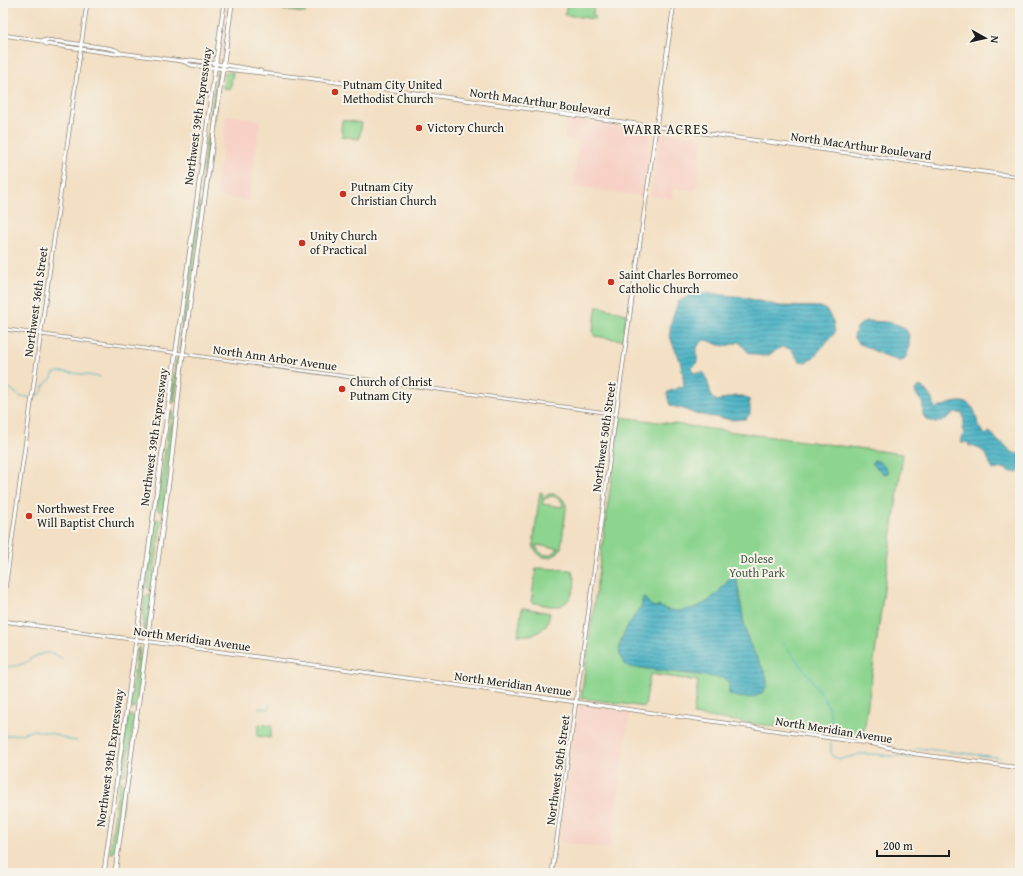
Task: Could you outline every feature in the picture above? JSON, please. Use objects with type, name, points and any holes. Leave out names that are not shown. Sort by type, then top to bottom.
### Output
[{"type":"highway","name":"Northwest 39th Expressway","points":[[104,873],[224,3]]},
{"type":"highway","name":"Northwest 39th Expressway","points":[[114,873],[171,469],[183,354],[232,3]]},
{"type":"main road","name":"Northwest 36th Street","points":[[3,604],[87,3]]},
{"type":"main road","name":"Northwest 50th Street","points":[[552,873],[674,3]]},
{"type":"main road","name":"North MacArthur Boulevard","points":[[3,35],[42,41],[46,40],[81,44],[120,52],[182,61],[191,60],[215,66],[1020,177]]},
{"type":"main road","name":"North MacArthur Boulevard","points":[[42,41],[46,44],[80,49],[116,54],[120,52]]},
{"type":"main road","name":"North Meridian Avenue","points":[[3,621],[874,744],[916,754],[1020,768]]},
{"type":"street","name":"North Ann Arbor Avenue","points":[[3,329],[616,414]]},
{"type":"shaded area","points":[[226,115],[260,120],[249,201],[216,196]]},
{"type":"shaded area","points":[[567,119],[651,131],[642,196],[573,186],[579,141],[564,139]]},
{"type":"shaded area","points":[[662,132],[703,138],[696,191],[673,188],[672,199],[650,196],[659,136]]},
{"type":"shaded area","points":[[579,705],[630,712],[610,849],[559,842]]},
{"type":"green space","points":[[284,3],[306,3],[305,13],[283,10]]},
{"type":"green space","points":[[567,3],[594,3],[593,16],[596,18],[565,15]]},
{"type":"green space","points":[[217,71],[219,73],[216,90],[217,97],[212,127],[209,125]]},
{"type":"green space","points":[[233,72],[230,89],[223,88],[225,73]]},
{"type":"green space","points":[[342,120],[362,123],[359,139],[341,136]]},
{"type":"green space","points":[[210,133],[209,156],[203,194],[201,194],[207,136]]},
{"type":"green space","points":[[200,202],[199,226],[181,350],[182,323],[198,204]]},
{"type":"green space","points":[[597,306],[626,314],[623,339],[621,340],[594,336],[593,331]]},
{"type":"green space","points":[[179,357],[175,402],[173,403],[171,401],[176,360]]},
{"type":"green space","points":[[171,412],[173,412],[174,415],[171,448],[163,508],[161,512],[157,507]]},
{"type":"green space","name":"Dolese Youth Park","points":[[620,417],[903,454],[863,739],[693,715],[698,681],[650,674],[645,707],[581,698]]},
{"type":"green space","points":[[540,492],[543,493],[542,498],[549,494],[555,494],[562,498],[566,504],[561,548],[554,556],[546,557],[538,554],[533,545]],"holes":[[[552,496],[560,500],[563,507],[542,504],[544,499]],[[536,545],[557,548],[558,548],[549,555],[546,555],[542,554]]]},
{"type":"green space","points":[[158,519],[160,520],[161,524],[152,586],[150,589],[147,588],[147,585],[155,523]]},
{"type":"green space","points":[[537,568],[571,570],[573,573],[575,584],[572,595],[561,606],[549,606],[531,602]]},
{"type":"green space","points":[[148,595],[150,596],[151,600],[146,630],[143,635],[144,599]]},
{"type":"green space","points":[[522,608],[550,613],[546,624],[539,632],[530,635],[518,635]]},
{"type":"green space","points":[[140,647],[140,676],[136,705],[132,708],[130,705],[137,651]]},
{"type":"green space","points":[[132,715],[134,719],[126,772],[122,775],[120,770],[128,718]]},
{"type":"green space","points":[[259,724],[272,726],[270,738],[257,736]]},
{"type":"green space","points":[[122,781],[125,786],[116,848],[113,853],[111,853],[110,850],[119,784]]},
{"type":"water","points":[[699,292],[742,297],[780,306],[821,307],[827,311],[833,321],[835,332],[807,362],[799,361],[791,349],[781,347],[769,355],[763,356],[749,353],[739,342],[722,346],[704,340],[697,350],[696,364],[692,367],[693,373],[704,373],[712,399],[715,399],[716,401],[735,396],[743,396],[749,399],[750,414],[746,419],[733,420],[695,414],[681,408],[671,406],[667,393],[679,387],[683,388],[684,386],[680,361],[670,336],[670,328],[673,317],[678,302],[694,293]]},
{"type":"water","points":[[866,321],[892,323],[904,328],[907,332],[909,340],[907,356],[902,361],[899,361],[889,358],[858,343],[854,338],[855,332],[861,324]]},
{"type":"water","points":[[920,386],[930,396],[935,409],[959,402],[969,404],[973,409],[979,427],[986,435],[989,432],[991,433],[998,441],[1004,444],[1011,451],[1020,454],[1020,472],[1011,472],[1003,468],[993,470],[986,455],[982,451],[975,446],[969,446],[968,442],[962,443],[960,440],[964,433],[962,429],[964,423],[963,414],[955,412],[943,421],[935,423],[926,419],[923,415],[923,404],[915,390]]},
{"type":"water","points":[[874,460],[883,465],[888,473],[885,474],[881,472],[872,463]]},
{"type":"water","points":[[732,577],[735,577],[737,581],[748,639],[764,670],[767,680],[766,689],[762,693],[757,696],[746,698],[734,696],[729,694],[729,683],[723,678],[629,667],[623,662],[619,652],[624,632],[641,607],[643,597],[655,607],[658,606],[669,610],[687,610],[708,601],[716,595]]},
{"type":"waterway","points":[[35,396],[41,394],[44,386],[55,373],[59,372],[100,377]]},
{"type":"waterway","points":[[3,386],[11,389],[20,397],[29,397]]},
{"type":"waterway","points":[[782,642],[810,677],[825,700],[832,722],[831,731]]},
{"type":"waterway","points":[[3,667],[25,663],[31,658],[44,653],[54,654],[62,658]]},
{"type":"waterway","points":[[259,708],[269,709],[270,704]]},
{"type":"waterway","points":[[3,736],[21,734],[34,730],[77,741]]},
{"type":"waterway","points":[[831,743],[831,753],[833,757],[840,759],[859,754],[877,754],[909,758],[914,756]]},
{"type":"waterway","points":[[915,750],[917,748],[997,757],[1000,759]]},
{"type":"place","name":"Putnam City United Methodist Church","points":[[335,92]]},
{"type":"place","name":"Victory Church","points":[[419,128]]},
{"type":"place","name":"Putnam City Christian Church","points":[[343,194]]},
{"type":"place","name":"Unity Church of Practical","points":[[302,243]]},
{"type":"place","name":"Saint Charles Borromeo Catholic Church","points":[[611,282]]},
{"type":"place","name":"Church of Christ Putnam City","points":[[342,389]]},
{"type":"place","name":"Northwest Free Will Baptist Church","points":[[29,516]]},
{"type":"district","name":"WARR ACRES","points":[[666,129]]}]
